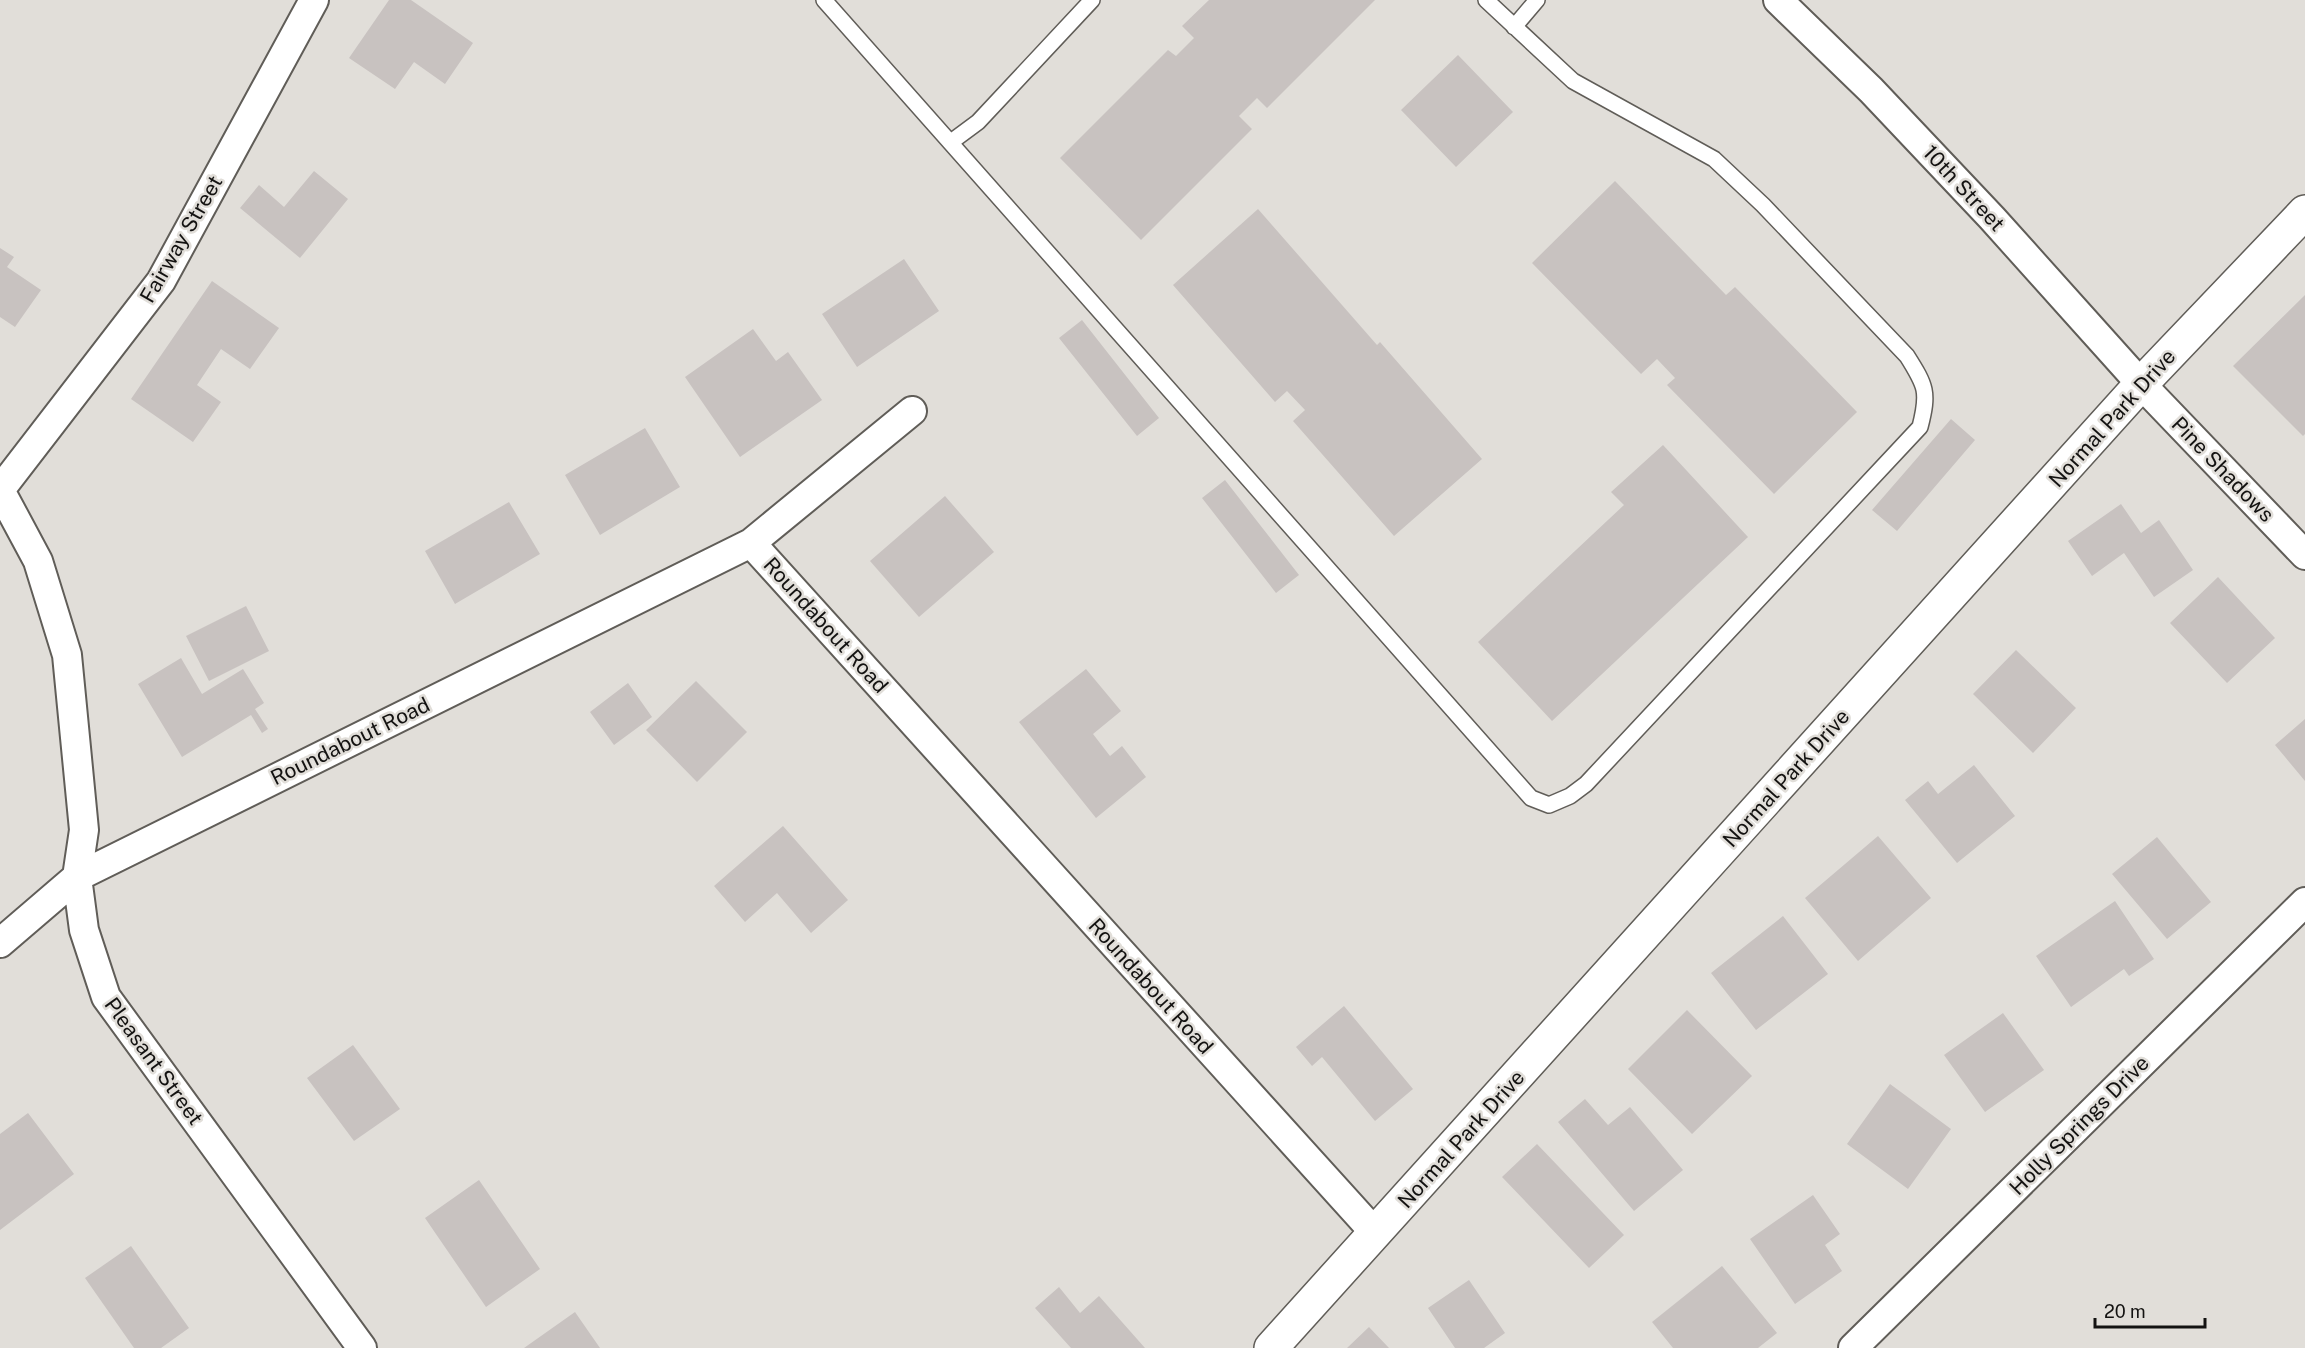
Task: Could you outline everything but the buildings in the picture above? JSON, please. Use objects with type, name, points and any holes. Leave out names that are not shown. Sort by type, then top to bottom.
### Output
[{"type":"street","name":"Fairway Street","points":[[0,490],[161,281],[314,0]]},
{"type":"street","name":"10th Street","points":[[1778,0],[1871,90],[1992,218],[2141,384]]},
{"type":"street","name":"Normal Park Drive","points":[[1271,1348],[2141,384],[2305,212]]},
{"type":"street","name":"Pine Shadows","points":[[2141,384],[2305,555]]},
{"type":"street","points":[[751,543],[912,411]]},
{"type":"street","name":"Pleasant Street","points":[[0,490],[38,561],[67,655],[84,830],[77,877],[84,930],[106,997],[362,1348]]},
{"type":"street","name":"Roundabout Road","points":[[0,943],[77,877],[751,543],[1376,1234]]},
{"type":"street","name":"Holly Springs Drive","points":[[1853,1348],[2305,902]]},
{"type":"lane","points":[[824,0],[1531,798],[1549,805],[1570,796],[1594,775],[1920,427],[1926,403],[1923,381],[1907,356],[1763,205],[1714,159],[1573,81],[1486,0]]},
{"type":"lane","points":[[951,142],[978,122],[1092,0]]},
{"type":"lane","points":[[1514,27],[1537,0]]}]
